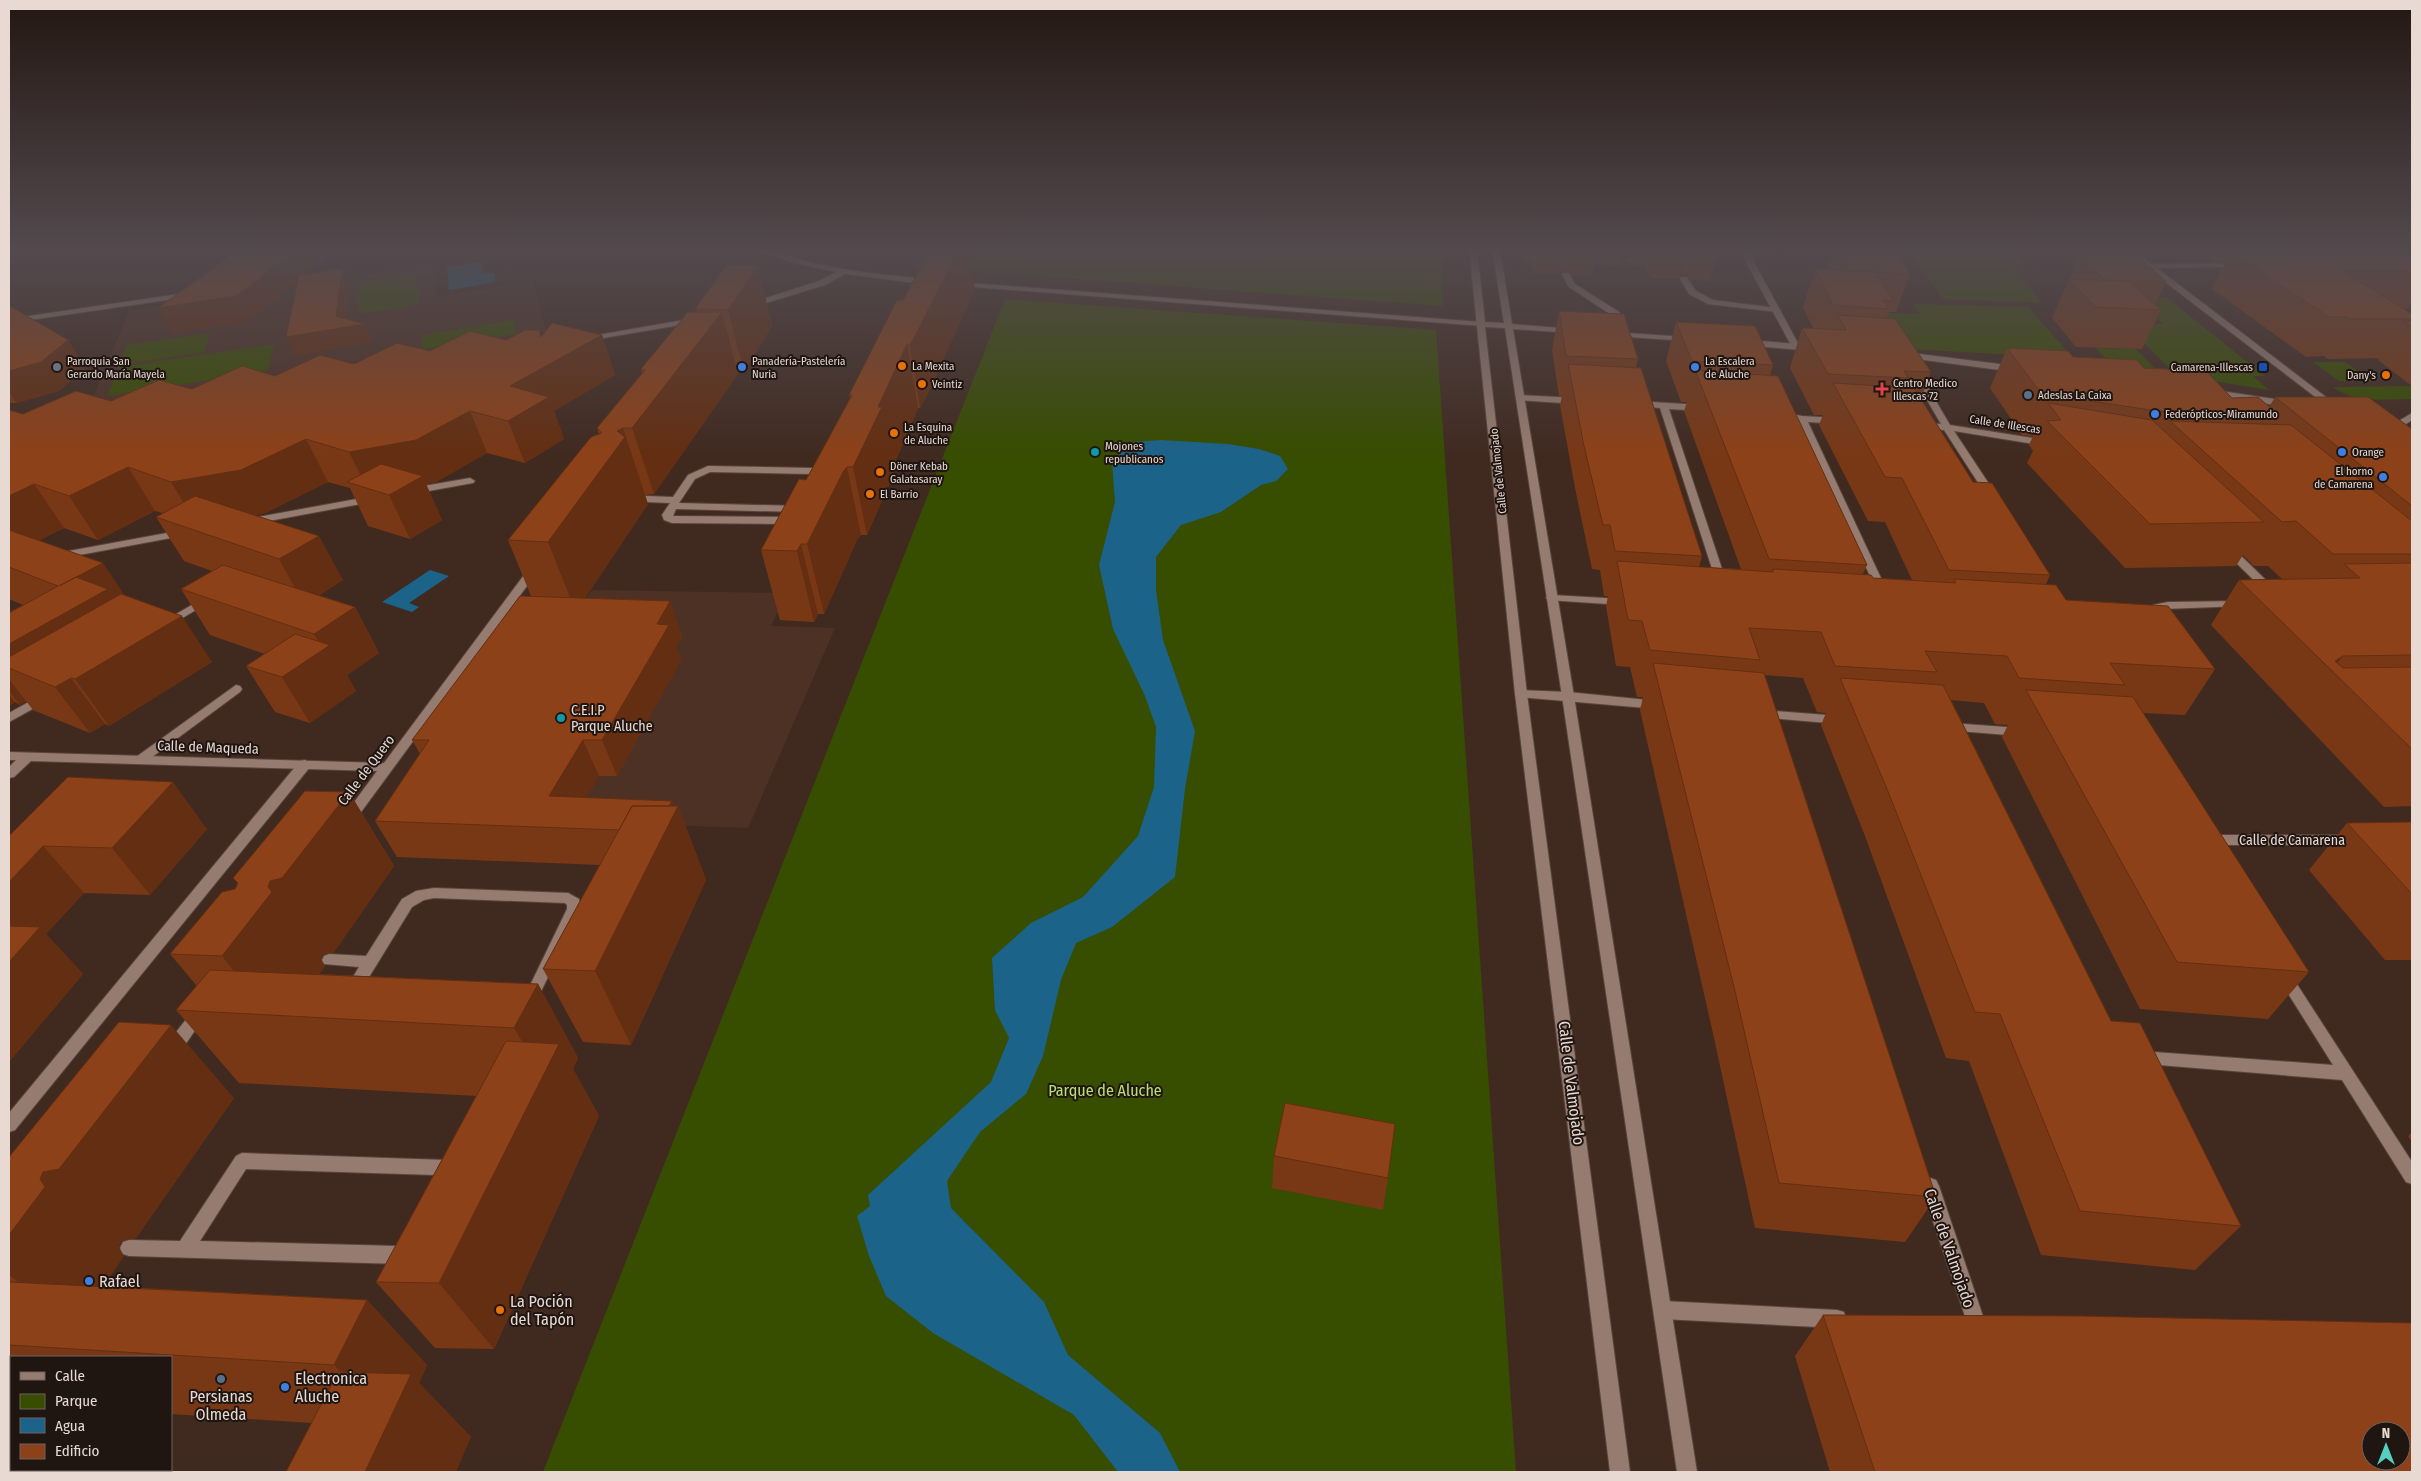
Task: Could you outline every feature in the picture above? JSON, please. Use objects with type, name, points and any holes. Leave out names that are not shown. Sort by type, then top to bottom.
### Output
[{"type":"street","points":[[9,321],[28,318]]},
{"type":"street","points":[[574,341],[705,318]]},
{"type":"street","points":[[1405,318],[1580,332]]},
{"type":"street","name":"Calle de Valmojado","points":[[1481,318],[1521,694],[1620,1472]]},
{"type":"street","points":[[1506,318],[1568,696],[1687,1472]]},
{"type":"street","points":[[1619,318],[1623,335]]},
{"type":"street","points":[[1781,318],[1796,347]]},
{"type":"street","points":[[2218,318],[2342,413],[2324,410]]},
{"type":"street","points":[[1607,333],[1693,340]]},
{"type":"street","points":[[1740,343],[1816,348]]},
{"type":"street","points":[[1895,354],[1910,363],[2021,369]]},
{"type":"street","points":[[1910,363],[1947,427],[1996,502]]},
{"type":"street","points":[[2205,392],[2296,406]]},
{"type":"street","points":[[1520,398],[1586,401]]},
{"type":"street","points":[[1625,404],[1710,408]]},
{"type":"street","points":[[1664,406],[1724,590]]},
{"type":"street","points":[[1774,414],[1802,419],[1850,422]]},
{"type":"street","points":[[2412,416],[2395,424],[2412,427]]},
{"type":"street","points":[[1802,419],[1886,600]]},
{"type":"street","name":"Calle de Illescas","points":[[1908,425],[1947,427],[2055,445]]},
{"type":"street","points":[[708,470],[812,471],[824,475],[823,486],[814,509],[807,517],[792,521],[672,520],[667,515],[674,503],[691,477],[708,470]]},
{"type":"street","points":[[401,494],[470,481]]},
{"type":"street","points":[[234,524],[381,497]]},
{"type":"street","points":[[646,499],[674,503]]},
{"type":"street","points":[[48,558],[195,531]]},
{"type":"street","points":[[2219,541],[2276,596]]},
{"type":"street","name":"Calle de Quero","points":[[340,830],[540,562]]},
{"type":"street","points":[[1552,598],[1636,603]]},
{"type":"street","points":[[152,632],[202,602]]},
{"type":"street","points":[[2170,627],[2158,614],[2157,607],[2168,605],[2254,604]]},
{"type":"street","points":[[140,760],[236,689]]},
{"type":"street","points":[[9,718],[51,693]]},
{"type":"street","points":[[1521,694],[1568,696],[1674,706]]},
{"type":"street","points":[[1742,712],[1850,720]]},
{"type":"street","points":[[1771,715],[1778,734]]},
{"type":"street","points":[[1956,745],[1942,727],[2034,733]]},
{"type":"street","name":"Calle de Maqueda","points":[[9,756],[388,767]]},
{"type":"street","points":[[9,774],[27,757]]},
{"type":"street","points":[[9,1125],[305,764]]},
{"type":"street","name":"Calle de Camarena","points":[[2211,857],[2199,836],[2363,840]]},
{"type":"street","points":[[434,893],[568,898],[574,902],[574,910],[533,996],[527,1006],[514,1011],[362,1010],[351,1007],[347,1000],[371,962],[407,902],[421,895],[434,893]]},
{"type":"street","points":[[329,960],[371,962]]},
{"type":"street","points":[[2278,966],[2344,1073],[2412,1176]]},
{"type":"street","points":[[166,1058],[208,1003]]},
{"type":"street","points":[[2123,1056],[2344,1073]]},
{"type":"street","points":[[185,1249],[242,1161],[446,1168],[433,1194]]},
{"type":"street","name":"Calle de Valmojado","points":[[1926,1175],[1976,1326]]},
{"type":"street","points":[[129,1248],[402,1255],[411,1238]]},
{"type":"street","points":[[1663,1310],[1860,1320]]},
{"type":"street","name":"Calle de Valmojado","points":[[1957,1325],[1996,1326]]},
{"type":"street","points":[[92,1471],[107,1472]]},
{"type":"shaded area","points":[[126,318],[542,318],[546,332],[91,403]]},
{"type":"shaded area","points":[[592,590],[787,593],[771,626],[835,628],[748,828],[391,815],[582,603]]},
{"type":"green space","name":"Parque de Aluche","points":[[997,318],[1271,318],[1436,330],[1516,1472],[543,1472]]},
{"type":"green space","points":[[1889,318],[2038,318],[2077,362],[2017,355],[1910,349]]},
{"type":"green space","points":[[2157,318],[2192,318],[2265,376],[2253,376],[2269,390],[2176,375],[2125,324],[2163,324]]},
{"type":"green space","points":[[514,320],[516,334],[423,349],[423,335]]},
{"type":"green space","points":[[210,333],[204,352],[119,365],[127,345]]},
{"type":"green space","points":[[274,344],[267,371],[107,396],[120,367]]},
{"type":"green space","points":[[2095,348],[2136,349],[2160,374],[2115,367]]},
{"type":"green space","points":[[2313,362],[2345,362],[2373,381],[2339,381]]},
{"type":"green space","points":[[2412,386],[2412,399],[2381,400],[2351,396],[2333,387]]},
{"type":"water","points":[[1161,440],[1228,444],[1259,449],[1280,456],[1288,469],[1276,481],[1261,485],[1221,512],[1181,525],[1156,557],[1156,590],[1163,640],[1195,731],[1185,789],[1175,877],[1112,927],[1076,943],[1061,980],[1043,1056],[1026,1094],[980,1132],[947,1181],[951,1208],[1044,1302],[1068,1355],[1160,1433],[1180,1472],[1118,1472],[1074,1415],[933,1333],[886,1296],[869,1256],[857,1216],[870,1206],[868,1195],[991,1082],[1009,1038],[995,1010],[992,958],[1031,923],[1083,897],[1138,836],[1154,787],[1156,727],[1145,696],[1113,629],[1099,565],[1115,502],[1112,461],[1133,442]]},
{"type":"water","points":[[430,570],[449,576],[409,603],[419,607],[412,612],[382,602]]},
{"type":"building","points":[[9,318],[31,318],[68,340],[41,362],[9,371]]},
{"type":"building","points":[[290,318],[344,318],[365,324],[286,337]]},
{"type":"building","points":[[683,318],[717,318],[632,428],[623,428],[617,431],[625,437],[548,542],[508,540],[591,437],[602,433],[597,428],[645,370],[641,369]]},
{"type":"building","points":[[888,318],[924,318],[910,345],[907,344],[878,407],[882,407],[853,467],[847,467],[843,472],[807,544],[801,544],[797,551],[761,550],[799,479],[806,480],[852,395],[849,395]]},
{"type":"building","points":[[1560,318],[1625,318],[1638,359],[1566,356]]},
{"type":"building","points":[[1840,318],[1895,319],[1931,372],[1904,371],[1908,378],[1828,374],[1802,328],[1846,330]]},
{"type":"building","points":[[2350,318],[2412,318],[2412,319]]},
{"type":"building","points":[[2403,321],[2412,321],[2412,327]]},
{"type":"building","points":[[1676,322],[1755,326],[1773,365],[1692,361]]},
{"type":"building","points":[[552,323],[602,335],[510,386],[549,397],[508,421],[470,411],[416,440],[349,452],[306,439],[241,470],[171,482],[128,467],[69,496],[34,484],[9,496],[9,410],[23,414],[76,391],[111,401],[159,380],[192,389],[242,366],[275,376],[320,355],[354,364],[397,343],[430,351],[470,331],[506,340],[525,330],[539,330],[541,337]]},
{"type":"building","points":[[2007,348],[2068,351],[2073,357],[2137,360],[2144,368],[2206,371],[2232,398],[2258,397],[2279,415],[2156,411],[2041,393]]},
{"type":"building","points":[[1568,364],[1641,368],[1702,556],[1615,551],[1610,525],[1603,525],[1584,446]]},
{"type":"building","points":[[1695,370],[1778,376],[1867,565],[1769,559]]},
{"type":"building","points":[[1833,383],[1914,388],[1973,482],[1992,483],[2050,575],[1949,570],[1902,478],[1885,477]]},
{"type":"building","points":[[2275,397],[2368,397],[2412,429],[2412,506]]},
{"type":"building","points":[[2048,403],[2152,420],[2264,522],[2150,524],[2047,421],[2061,420]]},
{"type":"building","points":[[2170,421],[2291,425],[2412,521],[2412,554],[2333,554],[2296,521],[2282,522]]},
{"type":"building","points":[[381,464],[423,476],[389,495],[347,482]]},
{"type":"building","points":[[195,496],[319,536],[279,559],[156,517]]},
{"type":"building","points":[[9,530],[103,563],[76,577],[108,589],[9,644],[9,613],[58,586],[9,567]]},
{"type":"building","points":[[1617,561],[1773,572],[1773,569],[1871,575],[1873,578],[1956,583],[1954,579],[2056,585],[2066,600],[2168,606],[2215,669],[2110,663],[2125,685],[2019,678],[2007,656],[1925,651],[1937,672],[1835,666],[1821,632],[1749,628],[1760,660],[1650,650],[1642,621],[1628,620]]},
{"type":"building","points":[[2412,563],[2412,655],[2343,656],[2335,661],[2343,668],[2412,667],[2412,749],[2239,580],[2360,578],[2344,564]]},
{"type":"building","points":[[223,565],[355,607],[314,634],[181,589]]},
{"type":"building","points":[[121,594],[182,616],[75,679],[71,678],[55,687],[9,668],[9,657]]},
{"type":"building","points":[[520,596],[670,601],[657,624],[669,625],[602,740],[583,740],[549,796],[672,801],[669,806],[632,806],[619,830],[375,821],[429,740],[412,740]]},
{"type":"building","points":[[295,634],[330,645],[282,677],[246,666]]},
{"type":"building","points":[[1653,663],[1764,673],[1936,1197],[1779,1183],[1735,991]]},
{"type":"building","points":[[1840,678],[1943,685],[2111,1021],[2140,1023],[2241,1226],[2080,1211],[2000,1014],[1975,1012],[1887,789]]},
{"type":"building","points":[[2026,690],[2133,697],[2309,972],[2177,962]]},
{"type":"building","points":[[68,777],[173,782],[112,848],[43,846],[9,882],[9,836]]},
{"type":"building","points":[[305,791],[349,792],[282,878],[270,881],[268,887],[272,892],[222,956],[170,954],[222,892],[235,889],[238,883],[233,878]]},
{"type":"building","points":[[632,806],[678,806],[595,971],[543,969]]},
{"type":"building","points":[[2412,822],[2412,894],[2347,823]]},
{"type":"building","points":[[9,926],[40,927],[9,962]]},
{"type":"building","points":[[210,970],[538,984],[514,1028],[176,1010]]},
{"type":"building","points":[[119,1022],[171,1025],[59,1169],[43,1172],[40,1179],[45,1187],[9,1235],[9,1157]]},
{"type":"building","points":[[506,1041],[559,1044],[439,1283],[376,1282]]},
{"type":"building","points":[[1285,1103],[1395,1124],[1388,1178],[1274,1156]]},
{"type":"building","points":[[9,1282],[367,1300],[334,1365],[9,1345]]},
{"type":"building","points":[[1823,1315],[2080,1316],[2412,1323],[2412,1472],[1875,1472]]},
{"type":"building","points":[[338,1372],[411,1374],[365,1472],[286,1472]]},
{"type":"place","name":"La Mexita","points":[[902,366]]},
{"type":"place","name":"Parroquia San Gerardo María Mayela","points":[[57,367]]},
{"type":"place","name":"Panadería-Pastelería Nuria","points":[[742,367]]},
{"type":"place","name":"La Escalera de Aluche","points":[[1695,367]]},
{"type":"place","name":"Camarena-Illescas","points":[[2263,367]]},
{"type":"place","name":"Dany's","points":[[2386,375]]},
{"type":"place","name":"Veintiz","points":[[922,384]]},
{"type":"place","name":"Centro Medico Illescas 72","points":[[1882,389]]},
{"type":"place","name":"Adeslas La Caixa","points":[[2028,395]]},
{"type":"place","name":"Federópticos-Miramundo","points":[[2155,414]]},
{"type":"place","name":"La Esquina de Aluche","points":[[894,433]]},
{"type":"place","name":"Mojones republicanos","points":[[1095,452]]},
{"type":"place","name":"Orange","points":[[2342,452]]},
{"type":"place","name":"Döner Kebab Galatasaray","points":[[880,472]]},
{"type":"place","name":"El horno de Camarena","points":[[2383,477]]},
{"type":"place","name":"El Barrio","points":[[870,494]]},
{"type":"place","name":"C.E.I.P Parque Aluche","points":[[561,718]]},
{"type":"place","name":"Rafael","points":[[89,1281]]},
{"type":"place","name":"La Poción del Tapón","points":[[500,1310]]},
{"type":"place","name":"Persianas Olmeda","points":[[221,1379]]},
{"type":"place","name":"Electronica Aluche","points":[[285,1387]]}]
